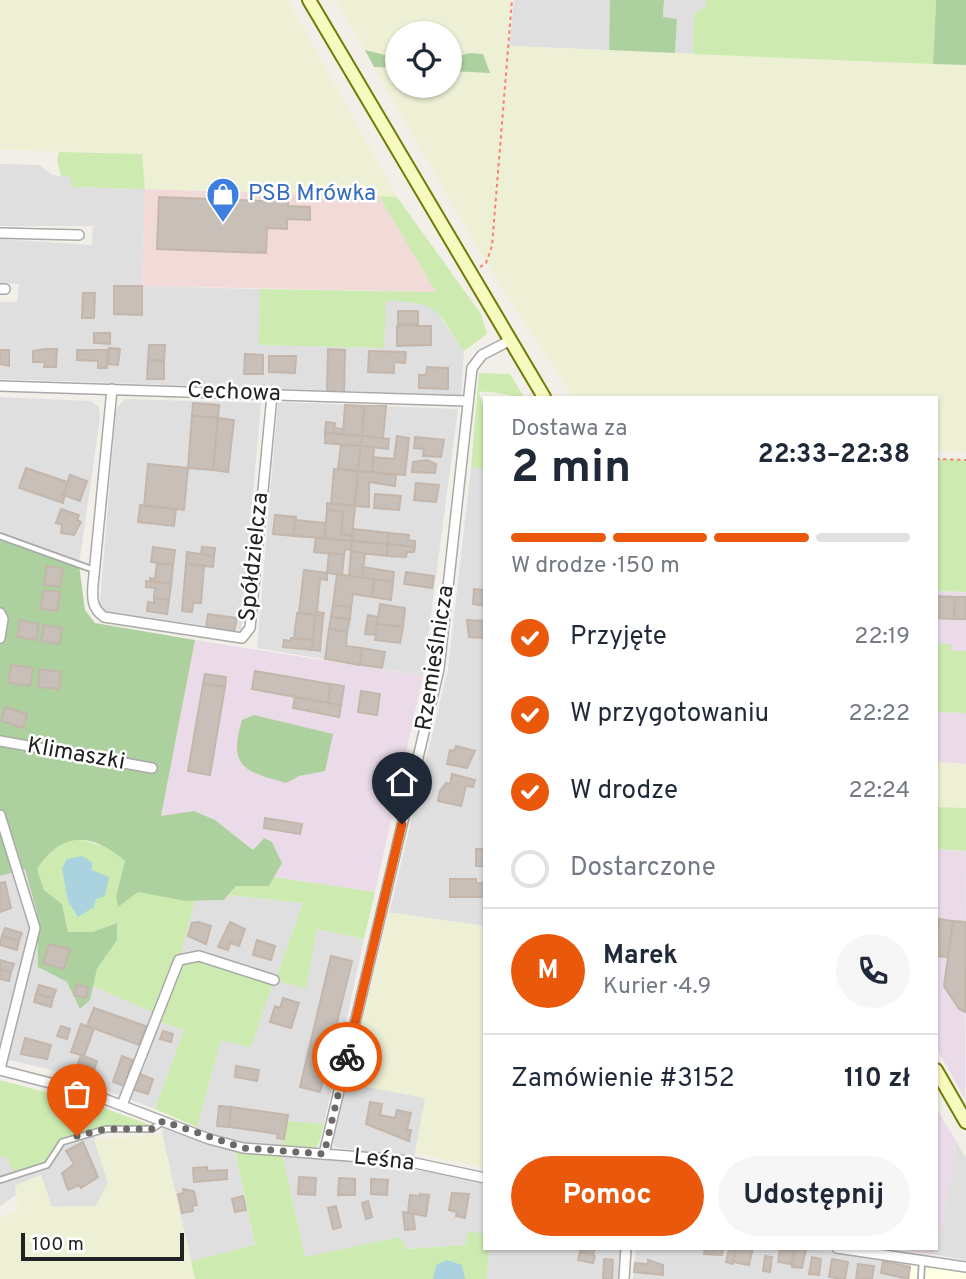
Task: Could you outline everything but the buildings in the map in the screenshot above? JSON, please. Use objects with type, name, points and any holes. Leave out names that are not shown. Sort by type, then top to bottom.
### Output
[{"type":"main road","points":[[309,0],[543,396]]},
{"type":"main road","points":[[938,1073],[966,1122]]},
{"type":"street","points":[[0,233],[79,236]]},
{"type":"street","name":"Rzemieślnicza","points":[[324,1154],[439,668],[468,401],[475,360],[511,340]]},
{"type":"street","name":"Cechowa","points":[[0,386],[468,401]]},
{"type":"street","name":"Spółdzielcza","points":[[112,389],[94,570],[92,601],[97,612],[104,617],[242,638],[250,628],[272,395]]},
{"type":"street","points":[[0,613],[3,619],[0,638]]},
{"type":"street","name":"Klimaszki","points":[[0,741],[152,768]]},
{"type":"street","points":[[0,815],[35,928],[0,1070]]},
{"type":"street","points":[[122,1105],[178,960],[199,956],[274,980]]},
{"type":"street","name":"Leśna","points":[[0,1070],[122,1105],[243,1148],[401,1160],[483,1178]]},
{"type":"street","points":[[624,1279],[626,1250]]},
{"type":"street","points":[[850,1250],[966,1267]]},
{"type":"lane","points":[[0,536],[94,570]]},
{"type":"lane","points":[[0,1180],[47,1165],[62,1142],[69,1139],[106,1129],[152,1129],[163,1121]]},
{"type":"lane","points":[[921,1279],[922,1261]]},
{"type":"path","points":[[472,273],[486,263],[492,246],[512,0]]},
{"type":"path","points":[[938,459],[966,460]]},
{"type":"shaded area","points":[[0,0],[288,0],[397,197],[145,189],[142,154],[0,150]]},
{"type":"shaded area","points":[[335,0],[512,0],[509,46],[966,65],[966,452],[938,450],[938,396],[572,396],[486,263],[392,98],[462,98],[462,72],[490,73],[484,55],[469,53],[462,55],[462,21],[385,21],[385,55],[365,50]]},
{"type":"shaded area","points":[[514,0],[610,0],[609,50],[509,46]]},
{"type":"shaded area","points":[[664,0],[706,0],[707,6],[694,15],[693,54],[675,53],[677,19],[663,18]]},
{"type":"shaded area","points":[[374,67],[385,67],[385,86]]},
{"type":"shaded area","points":[[0,164],[39,165],[52,175],[72,177],[72,187],[145,189],[142,286],[260,289],[260,345],[384,348],[385,301],[423,301],[436,311],[464,351],[461,395],[0,379],[0,302],[17,302],[19,284],[0,283],[0,239],[92,245],[93,226],[0,226]]},
{"type":"shaded area","points":[[145,189],[379,196],[436,292],[142,286]]},
{"type":"shaded area","points":[[0,397],[91,401],[99,407],[100,418],[79,565],[0,536]]},
{"type":"shaded area","points":[[125,399],[261,403],[241,631],[105,611],[100,603],[116,409]]},
{"type":"shaded area","points":[[278,402],[458,409],[423,676],[257,648]]},
{"type":"shaded area","points":[[471,468],[483,469],[483,926],[389,914],[448,669]]},
{"type":"shaded area","points":[[938,591],[966,592],[966,651],[951,651],[951,644],[938,643]]},
{"type":"shaded area","points":[[195,640],[423,676],[375,892],[274,877],[282,863],[263,838],[253,850],[215,820],[160,817]]},
{"type":"shaded area","points":[[938,712],[966,713],[966,764],[938,762]]},
{"type":"shaded area","points":[[938,762],[966,764],[966,808],[938,807]]},
{"type":"shaded area","points":[[938,849],[966,851],[965,1099],[938,1051]]},
{"type":"shaded area","points":[[25,869],[37,913],[38,967],[67,982],[90,1000],[93,986],[156,1014],[155,1020],[184,1030],[155,1109],[52,1070],[0,1058],[0,876]]},
{"type":"shaded area","points":[[229,895],[303,903],[275,980],[306,988],[317,929],[364,939],[324,1124],[287,1121],[282,1152],[234,1146],[255,1246],[191,1261],[162,1134],[163,1121],[195,1133],[221,1040],[174,968],[195,901],[224,900]]},
{"type":"shaded area","points":[[389,914],[483,926],[483,1168],[415,1153],[425,1098],[347,1083]]},
{"type":"shaded area","points":[[347,1083],[426,1098],[414,1158],[335,1147],[333,1142]]},
{"type":"shaded area","points":[[938,1111],[956,1141],[938,1249]]},
{"type":"shaded area","points":[[93,1132],[108,1183],[97,1206],[51,1207],[41,1175],[15,1186],[16,1195],[0,1206],[0,1156],[7,1158],[16,1175],[62,1142]]},
{"type":"shaded area","points":[[162,1134],[195,1279],[0,1279],[0,1217],[18,1211],[15,1186],[41,1175],[52,1207],[96,1206],[108,1183],[94,1140]]},
{"type":"shaded area","points":[[956,1141],[966,1158],[966,1260],[937,1255]]},
{"type":"shaded area","points":[[282,1152],[483,1179],[483,1234],[468,1231],[466,1245],[407,1249],[400,1237],[305,1258]]},
{"type":"shaded area","points":[[489,1250],[626,1250],[624,1279],[487,1279]]},
{"type":"shaded area","points":[[636,1250],[818,1250],[911,1264],[910,1279],[633,1279]]},
{"type":"shaded area","points":[[902,1250],[938,1250],[937,1255]]},
{"type":"shaded area","points":[[911,1264],[966,1271],[966,1279],[910,1279]]},
{"type":"green space","points":[[610,0],[664,0],[663,17],[677,19],[675,53],[609,50]]},
{"type":"green space","points":[[706,0],[936,0],[933,64],[693,54],[694,14],[706,6]]},
{"type":"green space","points":[[936,0],[966,0],[966,65],[933,64]]},
{"type":"green space","points":[[365,50],[385,55],[385,67],[374,67]]},
{"type":"green space","points":[[483,54],[490,73],[462,72],[462,55]]},
{"type":"green space","points":[[59,152],[142,154],[145,189],[71,187],[71,177],[61,176],[57,160]]},
{"type":"green space","points":[[379,196],[397,197],[481,314],[487,334],[464,351],[434,310],[417,303],[386,301],[384,348],[259,345],[260,289],[436,292]]},
{"type":"green space","points":[[479,373],[510,374],[523,396],[479,392],[483,407],[483,469],[471,468]]},
{"type":"green space","points":[[938,459],[966,460],[966,592],[938,591]]},
{"type":"green space","points":[[0,536],[79,565],[85,610],[95,623],[195,640],[161,816],[194,811],[215,820],[253,850],[264,838],[272,842],[282,863],[269,886],[236,886],[224,900],[186,901],[138,892],[118,907],[116,896],[125,861],[112,851],[89,841],[67,842],[57,848],[37,869],[44,890],[62,904],[68,932],[92,932],[117,923],[117,940],[97,969],[90,1000],[80,1009],[67,982],[38,967],[37,913],[25,869],[0,876]]},
{"type":"green space","points":[[938,643],[951,644],[951,651],[966,651],[966,713],[938,712]]},
{"type":"green space","points":[[254,715],[333,734],[325,771],[299,776],[286,783],[259,775],[243,765],[237,748],[238,736],[242,720]]},
{"type":"green space","points":[[938,807],[966,808],[966,851],[938,849]]},
{"type":"green space","points":[[79,839],[110,848],[125,861],[116,896],[138,892],[195,901],[179,960],[186,957],[275,980],[303,903],[229,895],[236,886],[269,886],[274,877],[375,892],[364,939],[317,929],[306,989],[274,980],[251,1047],[221,1040],[197,1127],[155,1109],[184,1030],[155,1020],[156,1014],[93,986],[97,969],[117,940],[116,923],[92,932],[68,932],[62,904],[44,890],[37,869],[55,849]]},
{"type":"green space","points":[[0,1080],[101,1107],[153,1126],[152,1129],[106,1129],[62,1142],[47,1165],[16,1176],[7,1158],[0,1156]]},
{"type":"green space","points":[[287,1121],[324,1124],[319,1144],[309,1154],[282,1153],[305,1257],[400,1237],[407,1249],[465,1245],[468,1231],[483,1234],[483,1250],[489,1250],[487,1279],[195,1279],[191,1261],[255,1245],[234,1145],[282,1152]]},
{"type":"water","points":[[82,856],[92,862],[92,870],[109,877],[105,896],[96,899],[94,907],[78,917],[68,901],[62,868],[67,859]]},
{"type":"water","points":[[447,1260],[462,1265],[465,1279],[433,1279],[436,1265]]},
{"type":"way so far","points":[[77,1136],[106,1129],[152,1129],[163,1121],[209,1139],[243,1148],[324,1154],[347,1057]]},
{"type":"place","name":"PSB Mrówka","points":[[223,224]]},
{"type":"route","points":[[347,1057],[402,824]]}]
